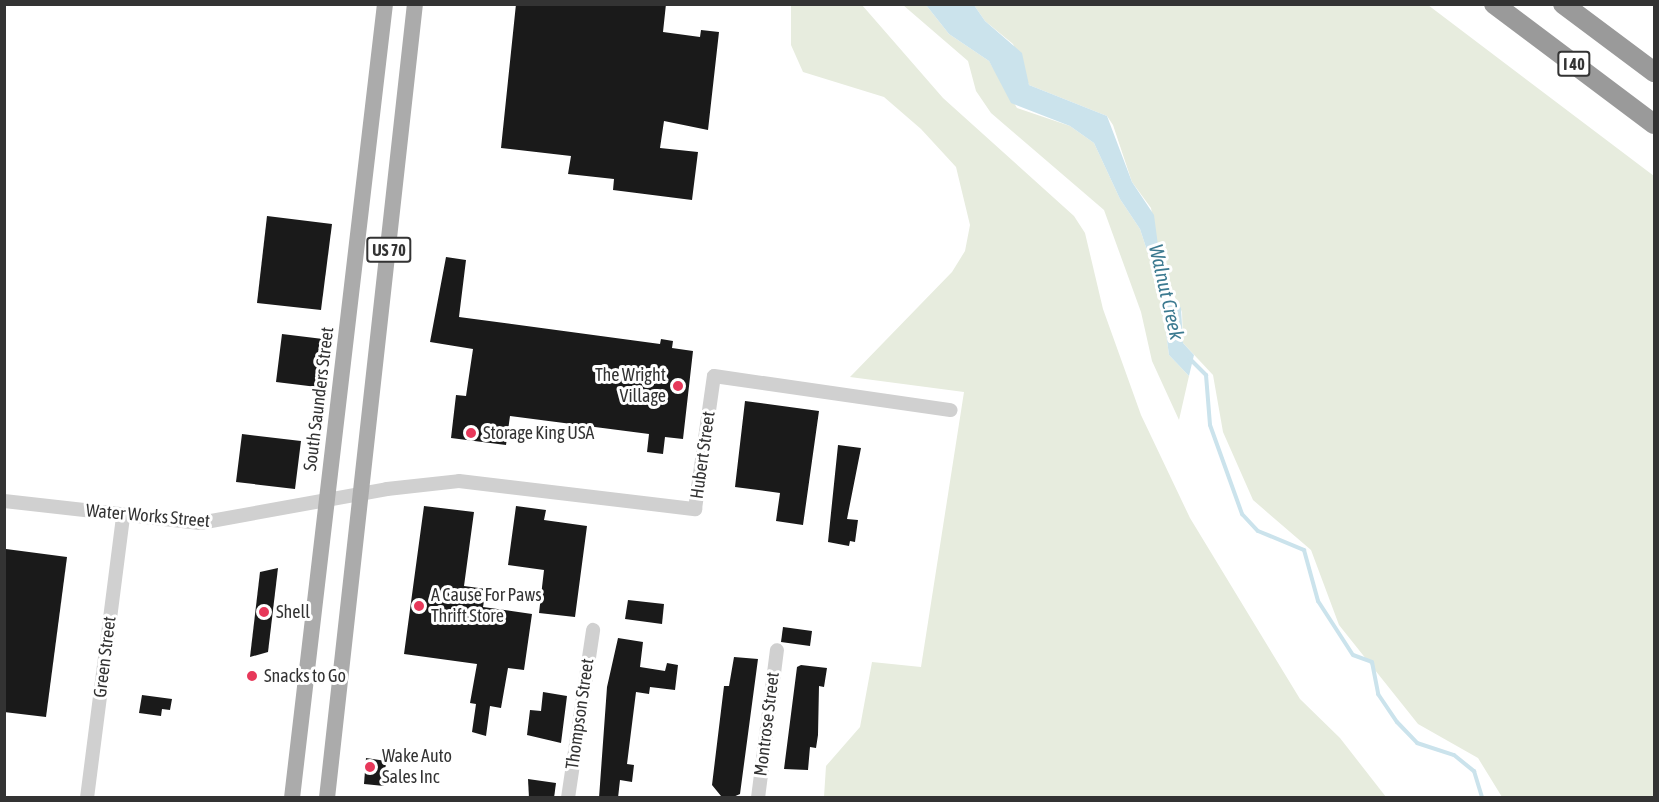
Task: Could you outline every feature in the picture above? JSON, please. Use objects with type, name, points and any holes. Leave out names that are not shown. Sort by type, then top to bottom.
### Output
[{"type":"highway","name":"I 40","points":[[1494,4],[1654,124]]},
{"type":"highway","name":"I 40","points":[[1563,4],[1654,72]]},
{"type":"main road","name":"South Saunders Street","points":[[292,798],[385,4]]},
{"type":"main road","name":"US 70","points":[[327,798],[415,4]]},
{"type":"street","name":"Hubert Street","points":[[361,495],[412,485],[477,482],[694,509],[714,376],[951,410]]},
{"type":"street","name":"Water Works Street","points":[[4,501],[123,516],[220,522],[361,495]]},
{"type":"street","name":"Green Street","points":[[87,798],[123,516]]},
{"type":"street","name":"Thompson Street","points":[[568,798],[593,630]]},
{"type":"street","name":"Montrose Street","points":[[758,798],[777,650]]},
{"type":"shaded area","points":[[791,5],[862,5],[943,98],[1074,216],[1085,233],[1103,309],[1141,415],[1190,518],[1300,699],[1340,738],[1386,797],[824,797],[826,766],[860,727],[872,662],[921,667],[964,392],[850,377],[952,272],[965,251],[970,225],[956,167],[921,129],[884,97],[803,72],[791,45]]},
{"type":"shaded area","points":[[903,5],[926,5],[949,34],[989,61],[1017,108],[1070,126],[1094,143],[1120,199],[1140,229],[1160,290],[1169,355],[1189,376],[1179,420],[1152,361],[1141,312],[1104,210],[991,113],[976,91],[968,61]]},
{"type":"shaded area","points":[[974,5],[1428,5],[1654,176],[1654,797],[1502,797],[1478,758],[1418,724],[1339,625],[1311,550],[1253,500],[1223,432],[1213,375],[1183,343],[1182,312],[1161,268],[1151,208],[1132,182],[1113,125],[1107,116],[1029,85],[1013,44],[985,21]]},
{"type":"water","points":[[926,5],[974,5],[985,21],[1022,53],[1029,85],[1107,116],[1132,182],[1154,215],[1161,268],[1171,296],[1181,308],[1183,343],[1194,355],[1189,376],[1169,355],[1160,290],[1140,229],[1120,199],[1094,143],[1070,126],[1011,103],[989,61],[949,34]]},
{"type":"building","points":[[516,4],[666,4],[663,32],[700,37],[701,30],[719,32],[708,130],[664,121],[660,148],[698,152],[692,200],[613,190],[614,179],[568,174],[571,156],[501,148]]},
{"type":"building","points":[[267,216],[332,224],[321,310],[257,303]]},
{"type":"building","points":[[446,257],[466,260],[459,317],[660,344],[661,339],[673,341],[672,348],[693,351],[683,439],[665,437],[663,454],[647,452],[649,434],[510,416],[506,445],[451,438],[456,395],[466,396],[473,349],[430,342]]},
{"type":"building","points":[[282,334],[323,339],[317,387],[276,382]]},
{"type":"building","points":[[745,401],[819,411],[803,525],[776,521],[780,493],[735,487]]},
{"type":"building","points":[[242,434],[301,441],[295,489],[236,482]]},
{"type":"building","points":[[838,445],[861,448],[847,519],[858,520],[855,542],[850,541],[849,546],[828,542]]},
{"type":"building","points":[[424,506],[474,512],[464,586],[486,589],[483,607],[532,614],[524,670],[508,668],[501,708],[490,706],[486,736],[472,732],[476,704],[470,703],[477,664],[404,654]]},
{"type":"building","points":[[516,506],[546,510],[544,520],[587,526],[575,617],[539,613],[544,570],[508,565]]},
{"type":"building","points":[[6,549],[67,557],[46,717],[4,712]]},
{"type":"building","name":"Shell","points":[[278,568],[268,652],[250,657],[260,572]]},
{"type":"building","points":[[628,600],[664,604],[662,624],[625,619]]},
{"type":"building","points":[[783,627],[812,631],[810,646],[781,642]]},
{"type":"building","points":[[618,638],[643,642],[640,667],[665,671],[667,663],[678,665],[675,690],[650,687],[649,694],[636,692],[627,764],[634,765],[632,782],[620,780],[618,798],[599,798],[607,687]]},
{"type":"building","points":[[734,657],[758,659],[740,794],[731,798],[721,796],[712,785],[724,686],[729,686]]},
{"type":"building","points":[[801,665],[827,668],[824,687],[819,686],[816,748],[810,747],[808,770],[784,769],[797,667]]},
{"type":"building","points":[[543,692],[567,696],[561,743],[527,735],[530,710],[541,711]]},
{"type":"building","points":[[142,695],[172,699],[170,710],[162,709],[161,716],[139,713]]},
{"type":"building","points":[[366,758],[386,761],[384,786],[364,784]]},
{"type":"building","points":[[528,779],[556,783],[554,798],[529,798]]},
{"type":"waterway","name":"Walnut Creek","points":[[1190,359],[1206,375],[1210,425],[1242,514],[1258,531],[1304,550],[1318,601],[1353,655],[1372,662],[1378,694],[1397,722],[1417,743],[1454,755],[1474,771],[1482,798]]},
{"type":"place","name":"The Wright Village","points":[[678,386]]},
{"type":"place","name":"Storage King USA","points":[[471,433]]},
{"type":"place","name":"A Cause For Paws Thrift Store","points":[[419,606]]},
{"type":"place","name":"Shell","points":[[264,612]]},
{"type":"place","name":"Snacks to Go","points":[[252,676]]},
{"type":"place","name":"Wake Auto Sales Inc","points":[[370,767]]}]
